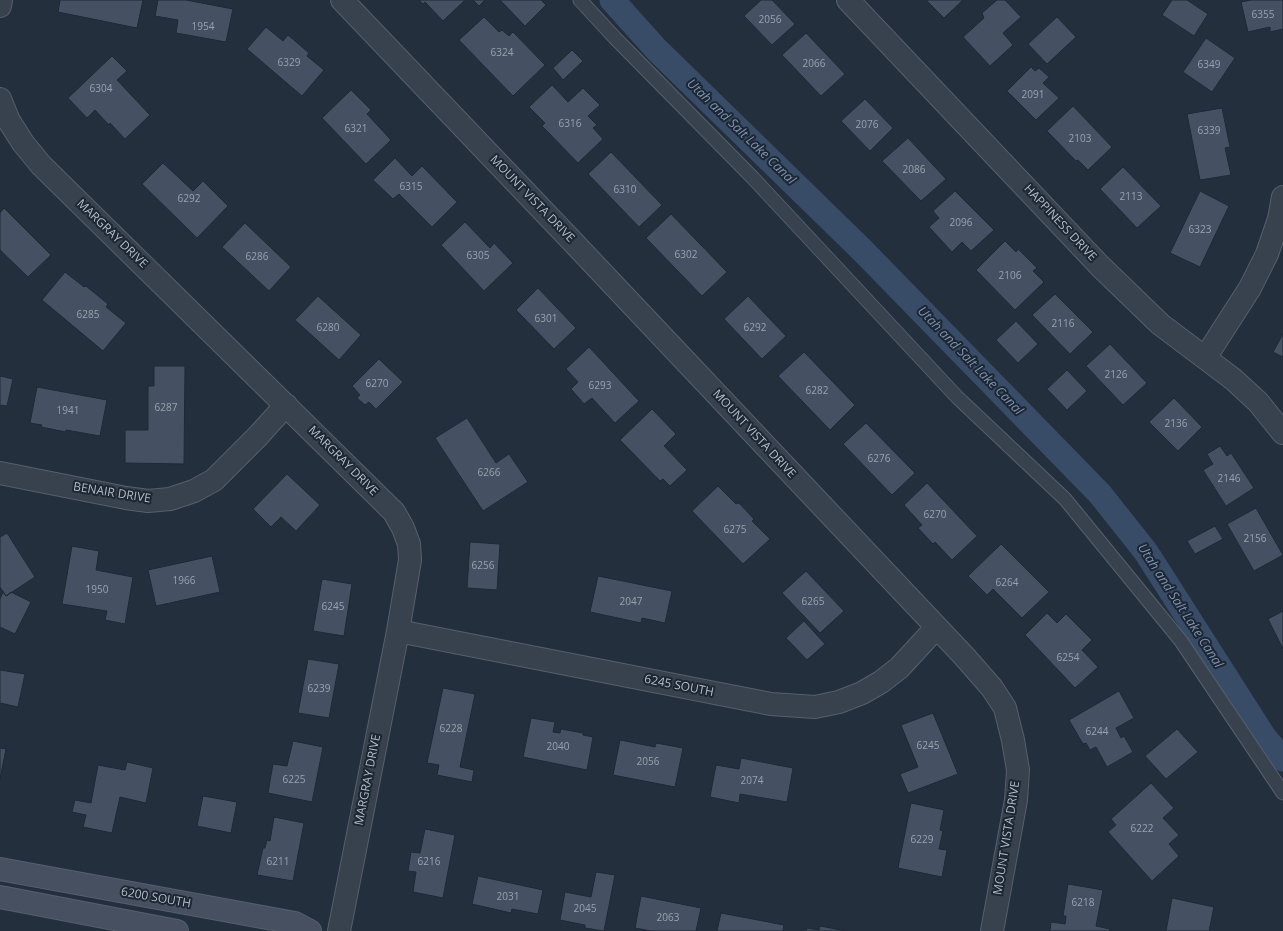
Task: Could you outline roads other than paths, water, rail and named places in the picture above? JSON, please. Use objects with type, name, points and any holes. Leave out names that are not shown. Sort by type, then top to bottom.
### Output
[{"type":"main road","name":"6200 SOUTH","points":[[0,869],[296,923],[310,931]]},
{"type":"main road","points":[[0,897],[177,931]]},
{"type":"street","points":[[0,6],[1,0]]},
{"type":"street","name":"MOUNT VISTA DRIVE","points":[[342,0],[578,247],[964,656],[992,688],[1005,708],[1014,740],[1018,770],[1016,800],[992,931]]},
{"type":"street","name":"HAPPINESS DRIVE","points":[[848,0],[1100,266],[1160,324],[1233,379],[1258,402],[1283,433]]},
{"type":"street","name":"MARGRAY DRIVE","points":[[0,99],[12,126],[23,144],[42,165],[394,512],[404,528],[409,544],[410,560],[398,631],[339,931]]},
{"type":"street","points":[[1205,358],[1250,288],[1267,254],[1279,219],[1283,197]]},
{"type":"street","name":"BENAIR DRIVE","points":[[0,473],[126,498],[148,501],[170,499],[194,491],[214,480],[258,436],[286,405]]},
{"type":"street","name":"6245 SOUTH","points":[[398,631],[771,704],[815,707],[839,702],[862,693],[881,682],[899,668],[936,628]]},
{"type":"lane","points":[[580,0],[615,38],[753,178],[957,397],[1064,499],[1181,641],[1283,793]]},
{"type":"waterway","name":"Utah and Salt Lake Canal","points":[[612,0],[657,50],[862,250],[1100,494],[1146,552],[1264,737],[1283,759]]}]
